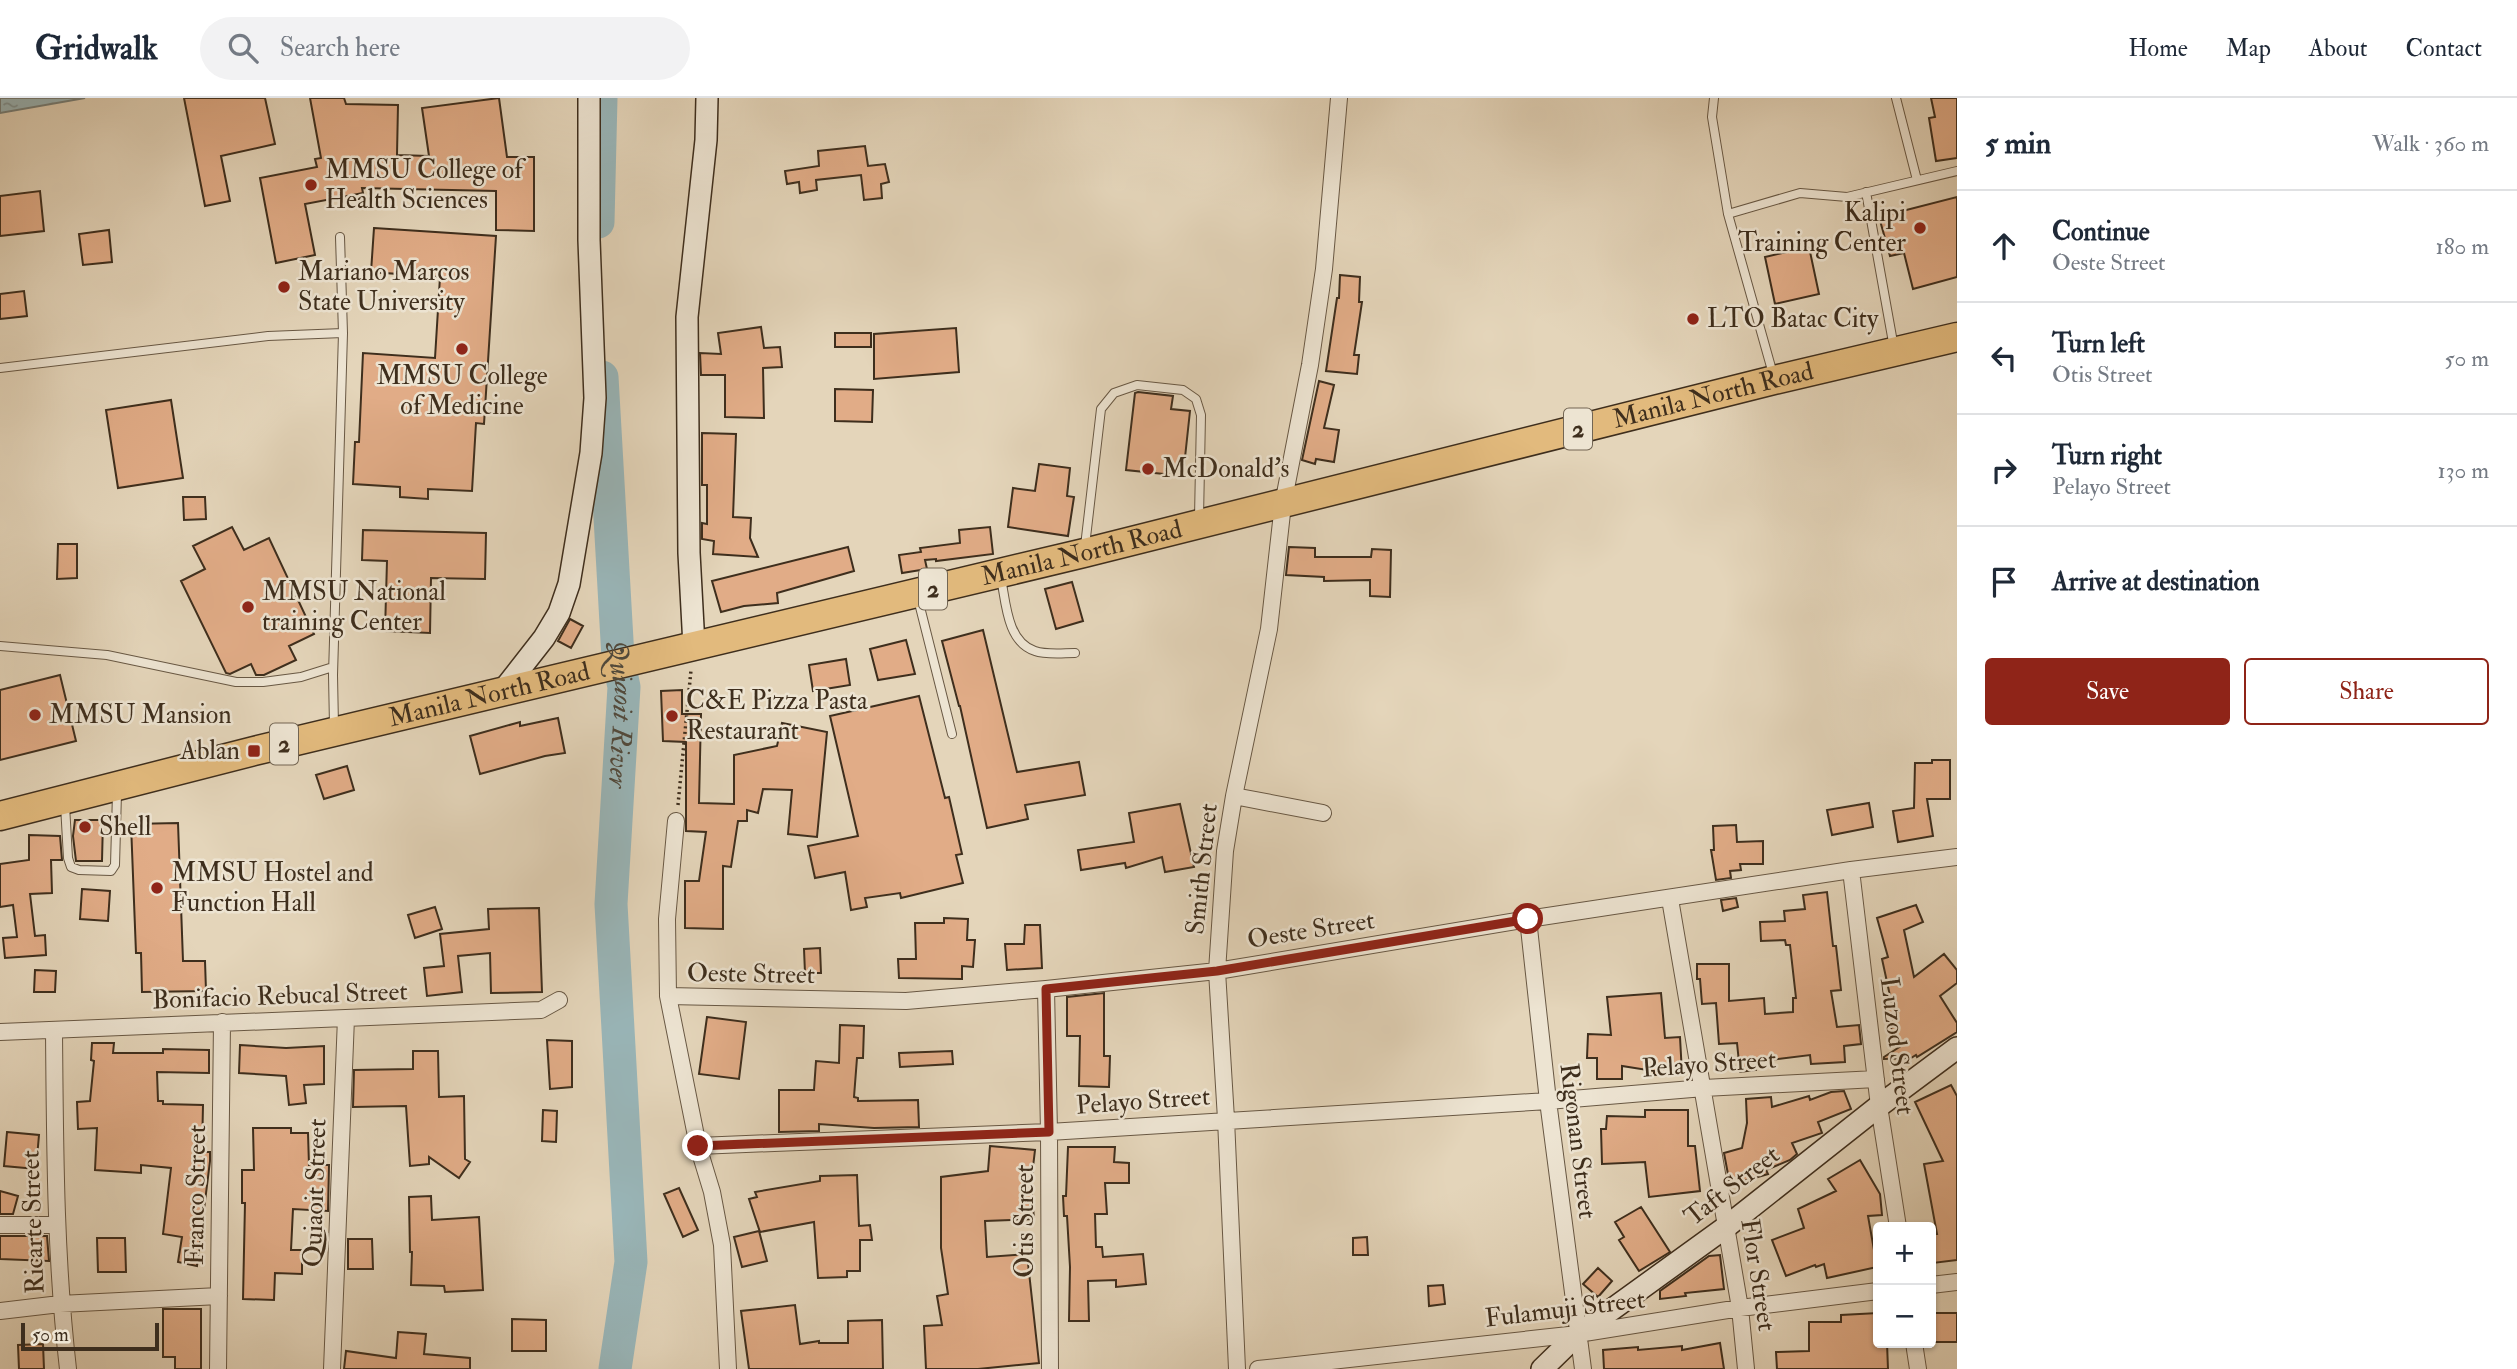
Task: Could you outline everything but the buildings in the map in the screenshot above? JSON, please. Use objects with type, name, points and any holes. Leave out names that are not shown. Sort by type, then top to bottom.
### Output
[{"type":"highway","name":"Manila North Road","points":[[0,816],[334,732],[1084,553],[1894,350],[1957,337]]},
{"type":"street","points":[[501,693],[544,638],[559,613],[569,584],[591,453],[595,398],[589,240],[589,98]]},
{"type":"street","points":[[694,646],[689,553],[687,317],[706,140],[707,98]]},
{"type":"street","name":"Smith Street","points":[[1237,1369],[1217,971],[1225,851],[1269,629],[1283,504],[1310,365],[1324,269],[1339,98]]},
{"type":"street","points":[[1234,796],[1323,813]]},
{"type":"street","points":[[676,821],[667,919],[668,996],[698,1146],[712,1192],[722,1245],[728,1369]]},
{"type":"street","name":"Oeste Street","points":[[668,996],[906,1001],[1217,971],[1528,919],[1851,870],[1957,857]]},
{"type":"street","name":"Luzod Street","points":[[1851,870],[1876,1079],[1897,1222]]},
{"type":"street","name":"Flor Street","points":[[1670,899],[1740,1308],[1746,1369]]},
{"type":"street","name":"Rigonan Street","points":[[1528,919],[1548,1101],[1583,1369]]},
{"type":"street","name":"Otis Street","points":[[1046,989],[1050,1369]]},
{"type":"street","name":"Bonifacio Rebucal Street","points":[[0,1032],[541,1010],[559,1000]]},
{"type":"street","name":"Quiaoit Street","points":[[332,1369],[346,1018]]},
{"type":"street","name":"Franco Street","points":[[218,1369],[222,1022]]},
{"type":"street","name":"Ricarte Street","points":[[54,1030],[56,1226],[60,1304],[68,1369]]},
{"type":"street","name":"Taft Street","points":[[1542,1369],[1578,1334],[1726,1227],[1880,1105],[1957,1048]]},
{"type":"street","name":"Pelayo Street","points":[[698,1146],[1049,1132],[1876,1079]]},
{"type":"street","points":[[0,1225],[56,1226]]},
{"type":"street","points":[[1936,1284],[1957,1282]]},
{"type":"street","name":"Fulamuji Street","points":[[1258,1369],[1578,1334],[1740,1308],[1873,1292]]},
{"type":"street","points":[[0,1311],[60,1304],[219,1296]]},
{"type":"street","points":[[1915,1348],[1917,1369]]},
{"type":"lane","points":[[1714,98],[1712,117],[1728,214],[1774,380]]},
{"type":"lane","points":[[1896,98],[1917,180]]},
{"type":"lane","points":[[1728,214],[1800,193],[1812,192],[1835,197],[1957,171]]},
{"type":"lane","points":[[1866,192],[1894,350]]},
{"type":"lane","points":[[334,732],[333,667],[343,333],[340,237]]},
{"type":"lane","points":[[0,368],[268,336],[343,333]]},
{"type":"lane","points":[[1084,553],[1101,409],[1114,393],[1137,385],[1183,390],[1196,399],[1201,415],[1198,523]]},
{"type":"lane","points":[[1000,572],[1013,630],[1021,644],[1036,652],[1075,653]]},
{"type":"lane","points":[[916,593],[952,734]]},
{"type":"lane","points":[[0,646],[107,655],[236,682],[301,677],[333,667]]},
{"type":"lane","points":[[65,800],[68,858],[71,867],[79,870],[111,871],[115,865],[118,786]]},
{"type":"path","points":[[676,821],[694,646]]},
{"type":"water","points":[[0,98],[85,98],[0,113]]},
{"type":"waterway","name":"Quiaoit River","points":[[598,222],[601,98]]},
{"type":"waterway","name":"Quiaoit River","points":[[602,377],[618,658],[624,687],[611,904],[631,1262],[615,1369]]},
{"type":"place","name":"MMSU College of Health Sciences","points":[[311,185]]},
{"type":"place","name":"Kalipi Training Center","points":[[1920,228]]},
{"type":"place","name":"Mariano Marcos State University","points":[[284,287]]},
{"type":"place","name":"LTO Batac City","points":[[1693,319]]},
{"type":"place","name":"MMSU College of Medicine","points":[[462,349]]},
{"type":"place","name":"McDonald's","points":[[1148,469]]},
{"type":"place","name":"MMSU National training Center","points":[[248,607]]},
{"type":"place","name":"MMSU Mansion","points":[[35,715]]},
{"type":"place","name":"C&E Pizza Pasta Restaurant","points":[[672,716]]},
{"type":"place","name":"Ablan","points":[[254,751]]},
{"type":"place","name":"Shell","points":[[85,827]]},
{"type":"place","name":"MMSU Hostel and Function Hall","points":[[157,888]]},
{"type":"route","points":[[698,1146],[1049,1132],[1046,989],[1217,971],[1528,919]]}]
